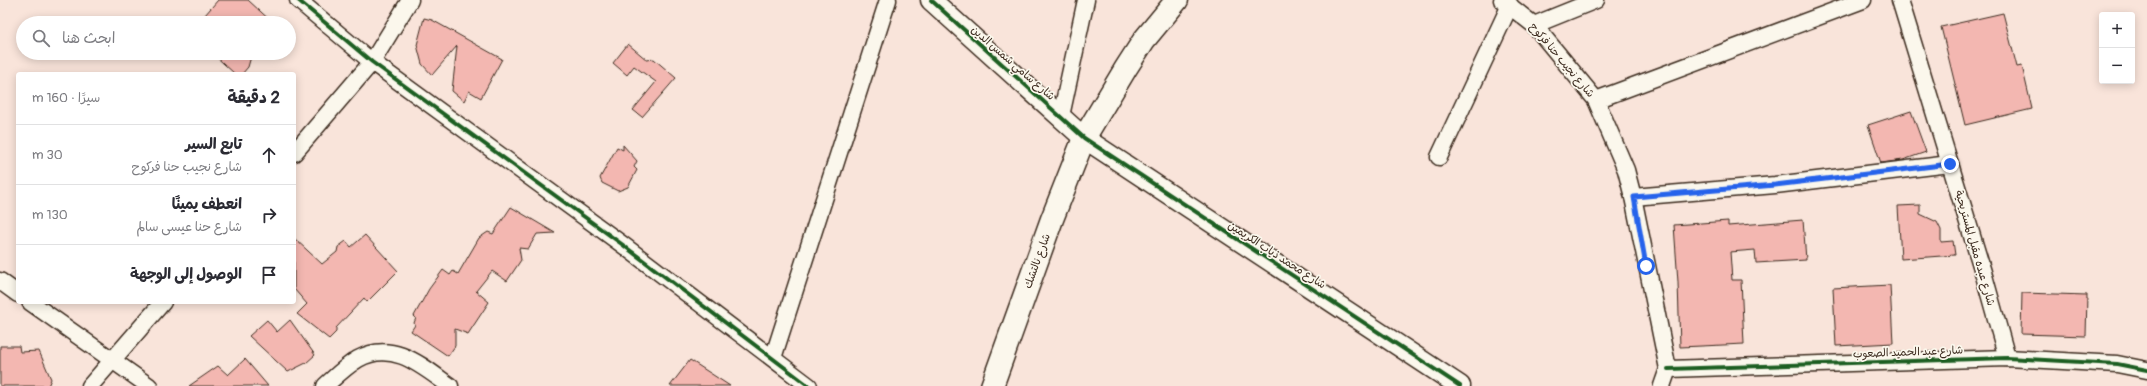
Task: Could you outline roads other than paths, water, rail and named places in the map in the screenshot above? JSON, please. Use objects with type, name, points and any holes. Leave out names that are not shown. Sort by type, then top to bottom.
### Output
[{"type":"main road","name":"شارع نالتشك","points":[[992,386],[1052,219],[1084,138],[1144,40],[1177,0]]},
{"type":"street","points":[[298,0],[372,62],[623,245],[810,386]]},
{"type":"street","points":[[296,151],[372,62],[410,0]]},
{"type":"street","points":[[773,358],[888,0]]},
{"type":"street","name":"شارع سامي شمس الدين","points":[[931,0],[1084,138]]},
{"type":"street","points":[[1061,116],[1086,0]]},
{"type":"street","points":[[1534,25],[1596,0]]},
{"type":"street","points":[[1596,100],[1863,0]]},
{"type":"street","name":"شارع عبده مقبل المستريحية","points":[[1900,0],[2007,358]]},
{"type":"street","points":[[1439,157],[1506,2]]},
{"type":"street","name":"شارع نجيب حنا فركوح","points":[[1506,2],[1534,25],[1596,100],[1626,170],[1634,197],[1668,369]]},
{"type":"street","name":"شارع محمد ذياب الكريمين","points":[[1084,138],[1460,386]]},
{"type":"street","points":[[1634,197],[1775,185],[1950,164]]},
{"type":"street","points":[[0,280],[16,292]]},
{"type":"street","points":[[33,304],[149,386]]},
{"type":"street","points":[[90,386],[161,304]]},
{"type":"street","points":[[325,386],[358,359],[379,353],[396,353],[411,358],[450,386]]},
{"type":"street","name":"شارع عبد الحميد الصعوب","points":[[1668,369],[2007,358],[2117,364],[2147,370]]},
{"type":"street","points":[[1662,386],[1668,369]]}]
